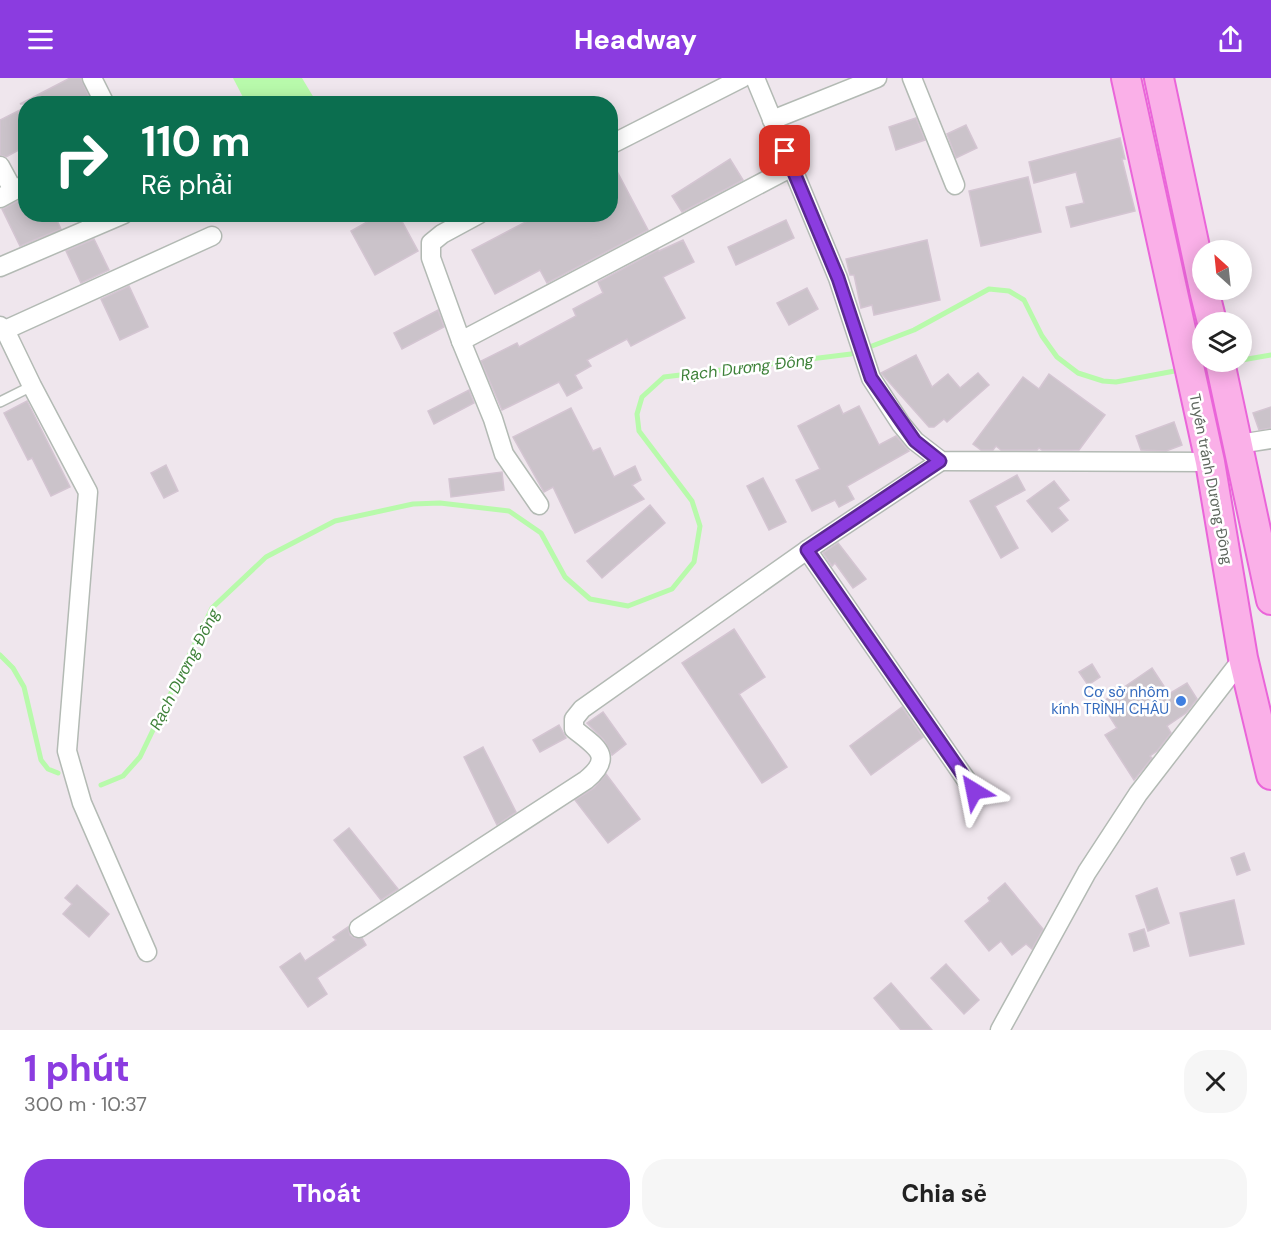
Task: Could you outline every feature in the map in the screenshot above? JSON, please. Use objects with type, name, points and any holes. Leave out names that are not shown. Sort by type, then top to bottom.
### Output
[{"type":"main road","name":"Tuyến tránh Dương Đông","points":[[1126,78],[1210,462],[1243,658],[1271,775]]},
{"type":"main road","points":[[1159,78],[1193,240]]},
{"type":"main road","points":[[1222,372],[1271,600]]},
{"type":"street","points":[[92,78],[101,96]]},
{"type":"street","points":[[618,141],[742,78]]},
{"type":"street","points":[[755,78],[838,278],[871,378],[915,441],[940,461]]},
{"type":"street","points":[[772,120],[877,78]]},
{"type":"street","points":[[912,78],[955,185]]},
{"type":"street","points":[[0,166],[13,190]]},
{"type":"street","points":[[461,341],[792,167]]},
{"type":"street","points":[[0,267],[105,222]]},
{"type":"street","points":[[464,222],[431,243],[431,258],[461,341],[493,419],[504,454],[539,505]]},
{"type":"street","points":[[147,952],[82,803],[67,751],[88,492],[3,328],[212,236]]},
{"type":"street","points":[[1239,444],[1271,439]]},
{"type":"street","points":[[359,928],[591,775],[601,763],[602,755],[574,729],[574,719],[582,709],[807,550],[940,461],[1210,462]]},
{"type":"street","points":[[807,550],[974,791]]},
{"type":"street","points":[[1000,1030],[1087,872],[1138,794],[1243,658]]},
{"type":"lane","points":[[0,402],[32,386]]},
{"type":"shaded area","points":[[233,78],[302,78],[313,96],[242,96]]},
{"type":"building","points":[[70,78],[81,78],[89,96],[35,96]]},
{"type":"building","points":[[18,111],[18,150],[6,157],[0,155],[0,120]]},
{"type":"building","points":[[916,118],[925,140],[896,150],[889,127]]},
{"type":"building","points":[[966,125],[977,148],[956,158],[947,134]]},
{"type":"building","points":[[1120,138],[1125,159],[1122,159],[1135,211],[1071,227],[1066,207],[1084,203],[1076,172],[1034,183],[1029,162]]},
{"type":"building","points":[[730,159],[743,180],[682,212],[672,196]]},
{"type":"building","points":[[618,173],[648,230],[547,283],[540,270],[495,294],[472,250],[526,222],[618,222]]},
{"type":"building","points":[[1028,177],[1041,232],[981,246],[969,191]]},
{"type":"building","points":[[18,201],[18,222],[58,222],[61,229],[20,246],[2,209]]},
{"type":"building","points":[[786,220],[794,238],[736,265],[728,247]]},
{"type":"building","points":[[367,222],[402,222],[418,251],[375,275],[351,231]]},
{"type":"building","points":[[94,239],[109,270],[81,283],[66,251]]},
{"type":"building","points":[[683,240],[694,262],[663,277],[685,318],[631,346],[627,339],[587,360],[591,366],[575,375],[582,388],[567,396],[559,382],[502,410],[481,361],[517,343],[519,347],[576,316],[573,309],[603,293],[598,282],[658,250]]},
{"type":"building","points":[[927,240],[940,300],[874,315],[872,305],[861,308],[854,275],[850,275],[846,259]]},
{"type":"building","points":[[129,286],[148,327],[120,340],[101,299]]},
{"type":"building","points":[[807,288],[818,309],[789,325],[777,303]]},
{"type":"building","points":[[438,310],[444,327],[402,349],[394,333]]},
{"type":"building","points":[[916,355],[932,387],[948,374],[960,388],[978,373],[989,385],[947,422],[944,419],[934,427],[929,427],[881,373]]},
{"type":"building","points":[[1049,374],[1105,415],[1079,450],[1042,450],[1039,448],[1037,450],[1001,450],[996,446],[993,450],[981,450],[973,444],[1023,377],[1039,389]]},
{"type":"building","points":[[469,390],[474,403],[434,424],[428,411]]},
{"type":"building","points":[[27,401],[70,487],[51,496],[32,458],[28,460],[4,413]]},
{"type":"building","points":[[839,405],[843,414],[859,406],[879,445],[896,436],[909,451],[847,486],[854,499],[839,507],[835,500],[812,511],[796,480],[820,469],[798,426]]},
{"type":"building","points":[[1271,407],[1271,428],[1259,430],[1253,413]]},
{"type":"building","points":[[571,408],[593,451],[600,448],[614,477],[635,466],[641,480],[632,485],[644,499],[575,533],[553,487],[544,492],[513,437]]},
{"type":"building","points":[[1174,422],[1182,445],[1166,451],[1141,450],[1136,436]]},
{"type":"building","points":[[166,465],[178,491],[164,498],[151,473]]},
{"type":"building","points":[[502,472],[504,490],[451,497],[449,479]]},
{"type":"building","points":[[1017,475],[1025,490],[995,506],[1018,548],[1001,558],[970,501]]},
{"type":"building","points":[[763,478],[786,522],[769,530],[747,486]]},
{"type":"building","points":[[1054,481],[1069,500],[1058,508],[1068,520],[1052,532],[1027,501]]},
{"type":"building","points":[[650,505],[665,523],[602,578],[587,561]]},
{"type":"building","points":[[838,543],[866,579],[853,588],[835,563],[832,566],[823,553]]},
{"type":"building","points":[[734,629],[765,677],[739,694],[787,767],[762,783],[682,663]]},
{"type":"building","points":[[1092,664],[1100,677],[1088,685],[1079,672]]},
{"type":"building","points":[[1152,668],[1169,694],[1187,683],[1197,699],[1186,713],[1167,726],[1171,733],[1150,756],[1152,758],[1134,780],[1105,735],[1117,728],[1101,703]]},
{"type":"building","points":[[902,707],[923,737],[871,775],[850,746]]},
{"type":"building","points":[[603,712],[626,744],[612,755],[604,740],[587,723]]},
{"type":"building","points":[[559,725],[566,738],[540,752],[533,740]]},
{"type":"building","points":[[483,747],[516,812],[497,825],[464,757]]},
{"type":"building","points":[[606,774],[640,819],[608,843],[575,800],[594,788]]},
{"type":"building","points":[[349,828],[398,889],[381,900],[334,840]]},
{"type":"building","points":[[1244,853],[1250,870],[1237,875],[1231,858]]},
{"type":"building","points":[[1005,883],[1043,929],[1032,949],[1026,944],[1012,955],[1001,941],[989,951],[965,921],[990,901],[988,898]]},
{"type":"building","points":[[77,885],[109,914],[89,937],[63,914],[72,904],[65,898]]},
{"type":"building","points":[[1157,888],[1169,923],[1148,931],[1136,896]]},
{"type":"building","points":[[1234,900],[1244,944],[1190,956],[1180,913]]},
{"type":"building","points":[[348,927],[350,935],[354,938],[362,938],[366,945],[317,978],[327,994],[308,1007],[280,967],[300,953],[305,961],[336,940],[333,937]]},
{"type":"building","points":[[1144,929],[1149,946],[1134,951],[1129,934]]},
{"type":"building","points":[[946,964],[979,1000],[964,1014],[931,978]]},
{"type":"building","points":[[891,983],[932,1030],[901,1030],[874,998]]},
{"type":"waterway","name":"Rạch Dương Đông","points":[[101,785],[123,776],[140,757],[212,608],[266,557],[335,521],[413,504],[440,503],[509,511],[541,533],[565,577],[590,599],[628,606],[672,589],[694,562],[700,526],[692,501],[639,431],[637,414],[642,397],[664,377],[851,354],[914,330],[989,289],[1009,291],[1024,300],[1042,336],[1057,357],[1078,373],[1103,381],[1116,382],[1180,370]]},
{"type":"waterway","name":"Rạch Dương Đông","points":[[1252,358],[1271,355]]},
{"type":"waterway","name":"Rạch Dương Đông","points":[[0,655],[13,668],[24,687],[41,760],[48,769],[58,773]]},
{"type":"place","name":"Cơ sở nhôm kính TRÌNH CHÂU","points":[[1181,701]]},
{"type":"route","points":[[785,151],[838,278],[871,378],[915,441],[940,461],[807,550],[974,791]]}]
